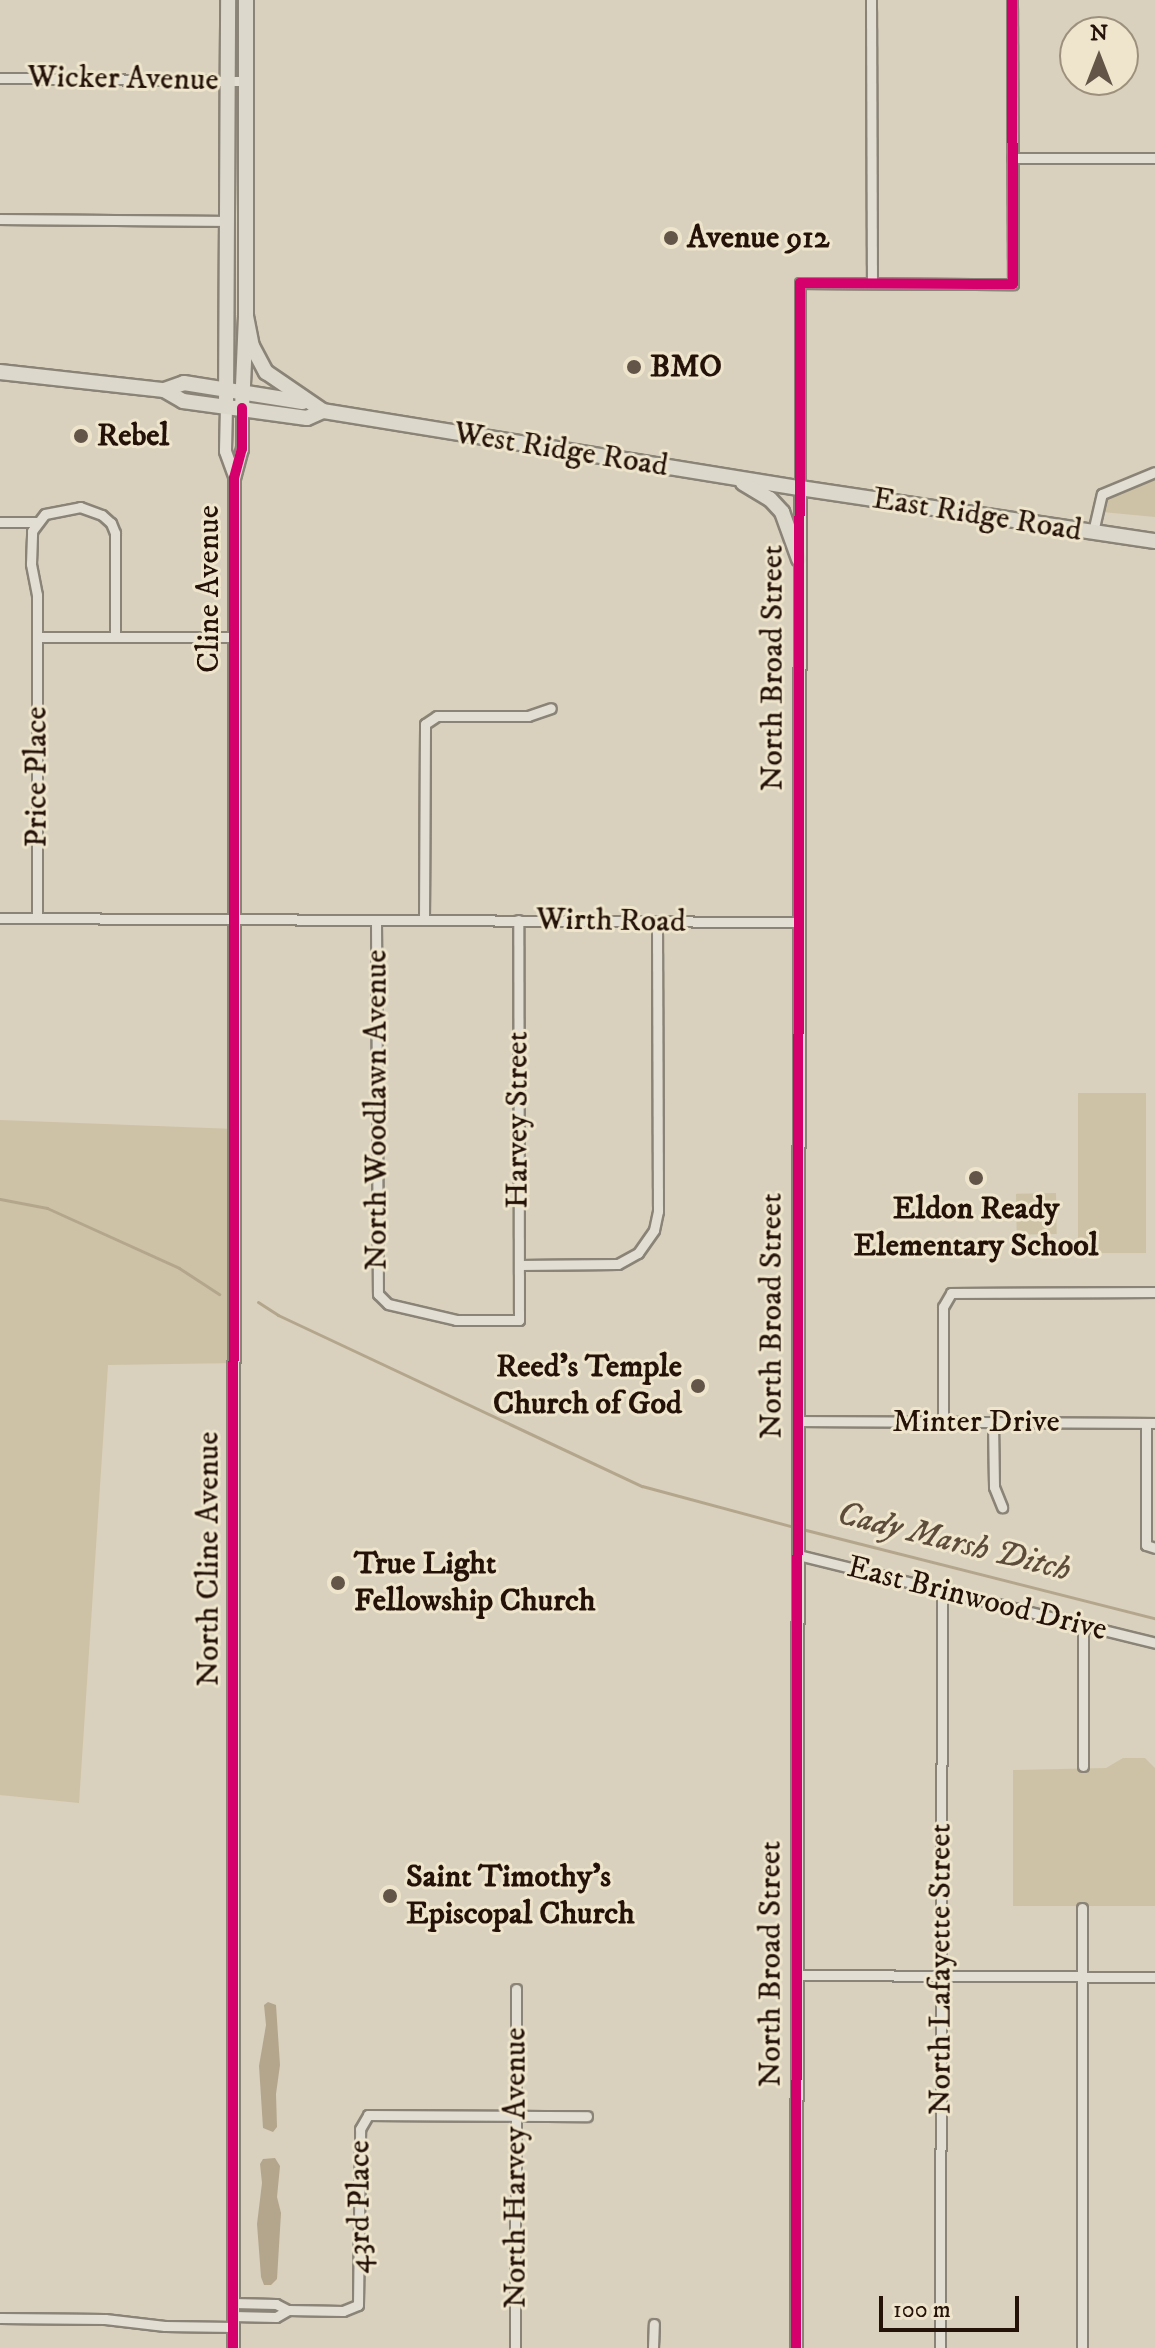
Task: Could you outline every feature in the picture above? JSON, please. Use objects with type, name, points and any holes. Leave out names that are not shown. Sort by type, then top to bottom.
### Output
[{"type":"main road","name":"Cline Avenue","points":[[228,0],[228,221],[235,390],[242,408]]},
{"type":"main road","name":"Cline Avenue","points":[[226,406],[235,390],[246,316],[246,0]]},
{"type":"main road","points":[[246,316],[252,346],[266,372],[316,407]]},
{"type":"main road","points":[[0,372],[164,390]]},
{"type":"main road","name":"West Ridge Road","points":[[164,390],[184,383],[235,390],[316,407],[800,488]]},
{"type":"main road","name":"West Ridge Road","points":[[164,390],[183,401],[307,418],[316,407]]},
{"type":"main road","points":[[732,477],[770,499],[782,512],[799,559]]},
{"type":"main road","name":"East Ridge Road","points":[[800,488],[1155,541]]},
{"type":"street","points":[[871,0],[872,283],[1013,284],[1012,0]]},
{"type":"street","name":"Wicker Avenue","points":[[0,78],[246,81]]},
{"type":"street","points":[[1012,158],[1155,158]]},
{"type":"street","points":[[0,219],[228,221]]},
{"type":"street","name":"North Broad Street","points":[[796,2348],[800,283],[872,283]]},
{"type":"street","name":"Cline Avenue","points":[[226,406],[225,451],[234,478]]},
{"type":"street","name":"Cline Avenue","points":[[236,771],[234,478],[242,449],[242,408]]},
{"type":"street","points":[[1093,532],[1102,494],[1155,472]]},
{"type":"street","points":[[0,522],[36,522],[45,514],[71,507],[94,511],[111,523],[115,533],[115,637]]},
{"type":"street","name":"Price Place","points":[[36,522],[32,531],[31,564],[37,595],[37,918]]},
{"type":"street","points":[[37,637],[235,637]]},
{"type":"street","points":[[424,920],[427,721],[437,716],[528,716],[551,708]]},
{"type":"street","name":"North Cline Avenue","points":[[233,2348],[236,771]]},
{"type":"street","name":"Wirth Road","points":[[0,918],[797,922]]},
{"type":"street","name":"North Woodlawn Avenue","points":[[376,920],[380,1299],[449,1319],[519,1320]]},
{"type":"street","name":"Harvey Street","points":[[518,920],[519,1320]]},
{"type":"street","points":[[519,1265],[618,1264],[646,1245],[654,1230],[658,1211],[657,922]]},
{"type":"street","points":[[943,1422],[943,1307],[951,1293],[1155,1292]]},
{"type":"street","name":"Minter Drive","points":[[797,1421],[1151,1423]]},
{"type":"street","points":[[993,1422],[994,1487],[1002,1507]]},
{"type":"street","points":[[1150,1546],[1151,1423]]},
{"type":"street","name":"East Brinwood Drive","points":[[798,1555],[1155,1643]]},
{"type":"street","name":"North Lafayette Street","points":[[940,2348],[942,1590]]},
{"type":"street","points":[[1083,1625],[1083,1766]]},
{"type":"street","points":[[1082,1908],[1082,2348]]},
{"type":"street","points":[[797,1975],[1155,1977]]},
{"type":"street","name":"North Harvey Avenue","points":[[515,2348],[516,1989]]},
{"type":"street","name":"43rd Place","points":[[0,2318],[105,2319],[165,2326],[233,2316],[276,2304],[288,2310],[343,2311],[358,2305],[360,2129],[364,2118],[373,2114],[587,2116]]},
{"type":"street","points":[[653,2348],[654,2324]]},
{"type":"shaded area","points":[[1155,478],[1155,517],[1103,512],[1109,496]]},
{"type":"shaded area","points":[[1078,1093],[1146,1093],[1146,1253],[1078,1253]]},
{"type":"shaded area","points":[[0,1120],[235,1129],[235,1363],[108,1365],[79,1803],[0,1795]]},
{"type":"shaded area","points":[[1056,1193],[1057,1234],[1017,1235],[1016,1194]]},
{"type":"shaded area","points":[[1123,1758],[1145,1758],[1155,1768],[1155,1906],[1013,1906],[1013,1770],[1106,1768]]},
{"type":"shaded area","points":[[268,2002],[276,2005],[280,2065],[276,2094],[277,2127],[273,2132],[263,2128],[259,2066],[266,2025],[264,2005]]},
{"type":"shaded area","points":[[275,2158],[280,2166],[277,2197],[281,2213],[277,2279],[271,2285],[264,2285],[257,2224],[262,2183],[260,2164],[263,2159]]},
{"type":"waterway","name":"Cady Marsh Ditch","points":[[0,1199],[47,1208],[179,1268],[219,1294]]},
{"type":"waterway","name":"Cady Marsh Ditch","points":[[258,1302],[278,1315],[642,1486],[794,1527]]},
{"type":"waterway","name":"Cady Marsh Ditch","points":[[802,1529],[1155,1618]]},
{"type":"cycle path","points":[[796,2348],[800,283],[1013,284],[1012,0]]},
{"type":"cycle path","points":[[233,2348],[234,478],[242,449],[242,408]]},
{"type":"place","name":"Avenue 912","points":[[671,238]]},
{"type":"place","name":"BMO","points":[[634,367]]},
{"type":"place","name":"Rebel","points":[[81,436]]},
{"type":"place","name":"Eldon Ready Elementary School","points":[[976,1178]]},
{"type":"place","name":"Reed's Temple Church of God","points":[[698,1386]]},
{"type":"place","name":"True Light Fellowship Church","points":[[338,1583]]},
{"type":"place","name":"Saint Timothy's Episcopal Church","points":[[390,1896]]}]
